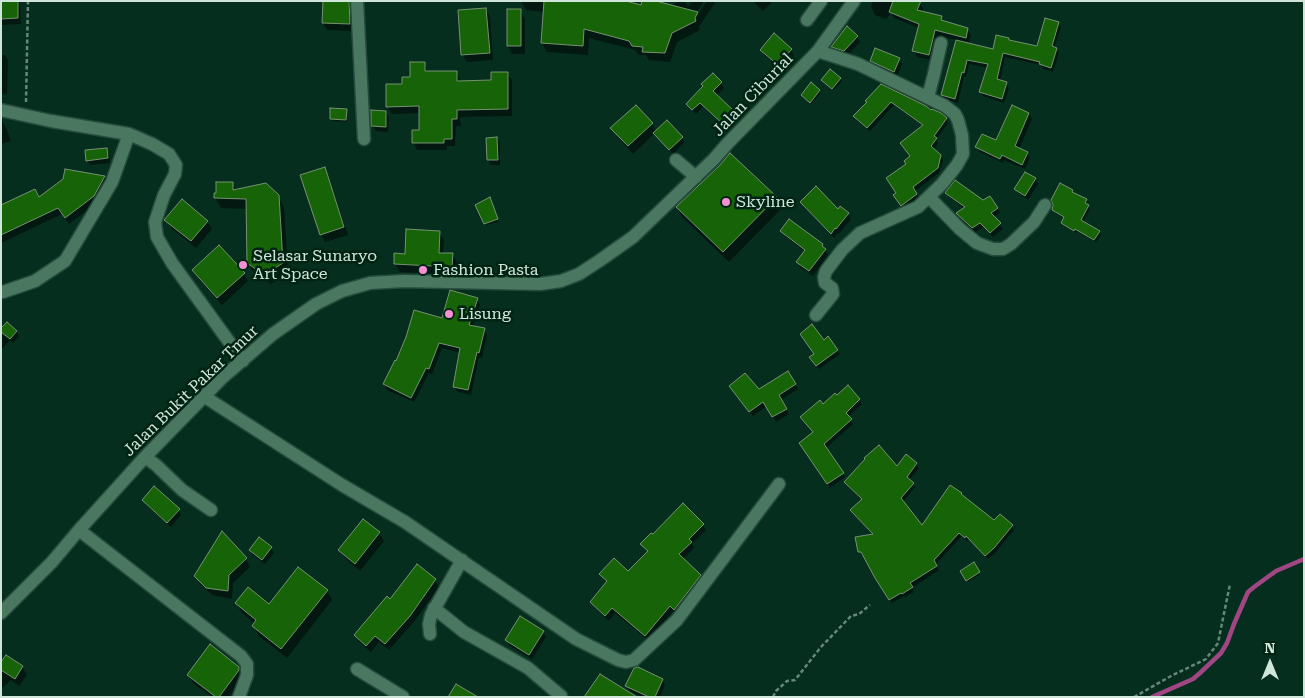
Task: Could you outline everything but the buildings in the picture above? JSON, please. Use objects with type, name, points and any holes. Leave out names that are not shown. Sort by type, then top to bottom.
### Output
[{"type":"street","points":[[357,1],[364,139]]},
{"type":"street","points":[[807,20],[822,1]]},
{"type":"street","name":"Jalan Ciburial","points":[[667,205],[818,51],[854,1]]},
{"type":"street","points":[[928,97],[941,43]]},
{"type":"street","points":[[816,315],[833,294],[832,288],[825,283],[824,277],[826,271],[842,250],[860,233],[918,207],[942,184],[957,166],[963,154],[960,127],[955,114],[945,106],[858,64],[818,51]]},
{"type":"street","points":[[1,110],[26,114],[50,121],[129,134],[170,154],[176,164],[175,174],[164,195],[155,222],[157,237],[172,263],[242,361]]},
{"type":"street","points":[[3,292],[35,281],[65,261],[112,182],[129,134]]},
{"type":"street","points":[[676,160],[696,177]]},
{"type":"street","points":[[929,197],[976,243],[993,249],[1002,249],[1011,244],[1034,222],[1045,205]]},
{"type":"street","name":"Jalan Bukit Pakar Tmur","points":[[1,613],[52,562],[145,457],[222,378],[273,334],[316,304],[342,291],[370,283],[404,281],[532,285],[561,281],[579,274],[633,237],[667,205]]},
{"type":"street","points":[[205,397],[342,485],[405,522],[576,639],[618,660],[626,662],[634,660],[677,620],[779,484]]},
{"type":"street","points":[[145,457],[156,464],[182,490],[211,510]]},
{"type":"street","points":[[79,530],[241,656],[247,664],[247,675],[239,697]]},
{"type":"street","points":[[430,634],[429,624],[434,608],[462,560]]},
{"type":"street","points":[[434,608],[464,632],[528,668],[561,696]]},
{"type":"street","points":[[357,669],[403,697]]},
{"type":"path","points":[[26,114],[28,1]]},
{"type":"path","points":[[1134,697],[1206,659],[1218,644],[1230,584]]},
{"type":"path","points":[[773,697],[776,691],[787,681],[795,680],[821,647],[851,616],[859,614],[870,605]]},
{"type":"waterway","points":[[1152,697],[1193,679],[1200,673],[1221,653],[1227,643],[1248,592],[1276,571],[1304,559]]},
{"type":"place","name":"Skyline","points":[[726,202]]},
{"type":"place","name":"Selasar Sunaryo Art Space","points":[[243,265]]},
{"type":"place","name":"Fashion Pasta","points":[[423,270]]},
{"type":"place","name":"Lisung","points":[[449,314]]}]
